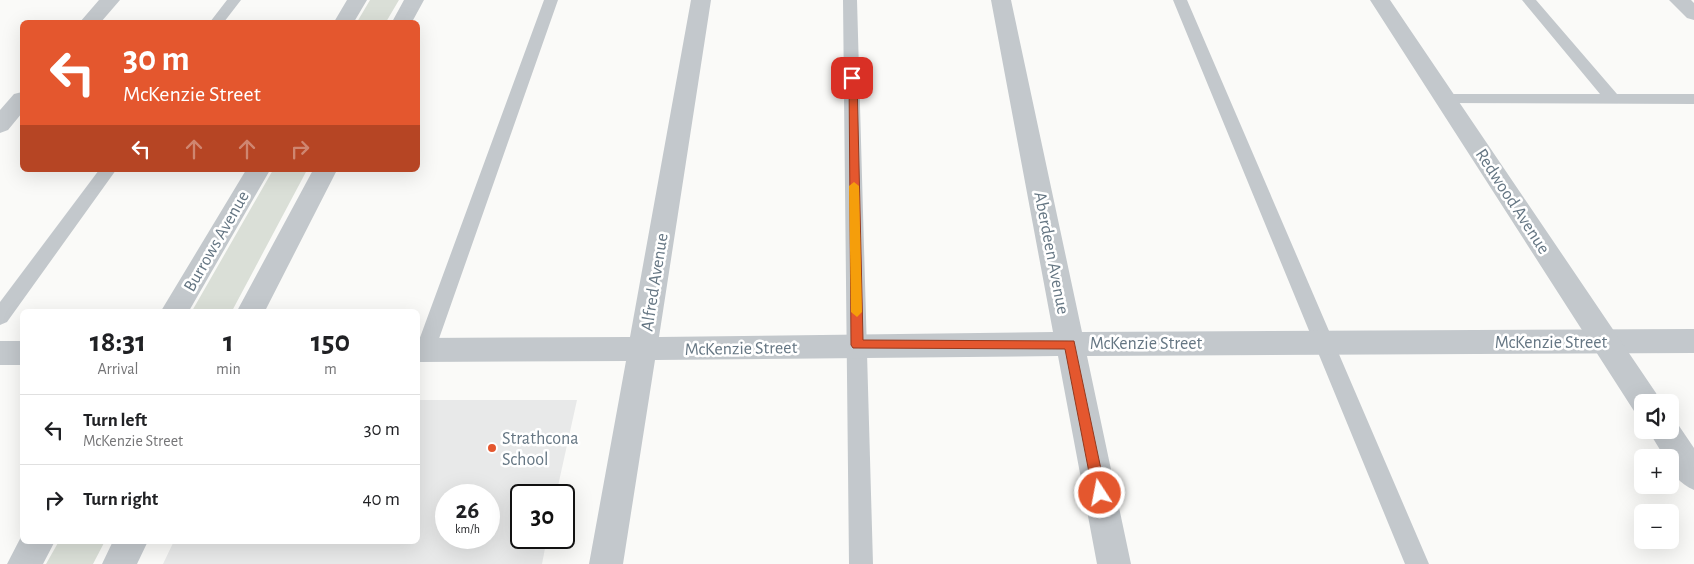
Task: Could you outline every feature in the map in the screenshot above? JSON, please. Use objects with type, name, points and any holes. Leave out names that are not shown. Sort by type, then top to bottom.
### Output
[{"type":"street","points":[[92,20],[110,0]]},
{"type":"street","points":[[345,20],[357,0]]},
{"type":"street","points":[[403,20],[414,0]]},
{"type":"street","name":"Alfred Avenue","points":[[606,564],[701,0]]},
{"type":"street","name":"Aberdeen Avenue","points":[[1001,0],[1114,564]]},
{"type":"street","name":"Redwood Avenue","points":[[1380,0],[1640,394]]},
{"type":"street","points":[[1679,0],[1694,14]]},
{"type":"street","points":[[0,125],[20,101]]},
{"type":"street","name":"Burrows Avenue","points":[[176,309],[257,172]]},
{"type":"street","points":[[252,309],[324,172]]},
{"type":"street","name":"McKenzie Street","points":[[421,350],[767,348],[857,345],[1694,341]]},
{"type":"street","points":[[0,353],[20,353]]},
{"type":"street","points":[[1670,439],[1694,475]]},
{"type":"street","points":[[24,564],[36,544]]},
{"type":"street","points":[[119,564],[129,544]]},
{"type":"lane","points":[[219,20],[234,0]]},
{"type":"lane","points":[[421,350],[552,0]]},
{"type":"lane","points":[[850,0],[861,564]]},
{"type":"lane","points":[[1180,0],[1417,564]]},
{"type":"lane","points":[[1529,0],[1613,99]]},
{"type":"lane","points":[[1446,99],[1694,99]]},
{"type":"lane","points":[[0,317],[107,172]]},
{"type":"shaded area","points":[[370,0],[399,0],[387,20],[358,20]]},
{"type":"shaded area","points":[[272,172],[306,172],[233,309],[193,309]]},
{"type":"shaded area","name":"Strathcona School","points":[[420,400],[577,400],[558,484],[510,484],[510,549],[545,549],[542,564],[163,564],[173,544],[420,544]]},
{"type":"shaded area","points":[[57,544],[103,544],[93,564],[46,564]]},
{"type":"slow traffic","points":[[854,186],[857,312]]},
{"type":"place","name":"Strathcona School","points":[[492,448]]},
{"type":"route","points":[[852,78],[857,345],[1070,344],[1100,493]]}]
